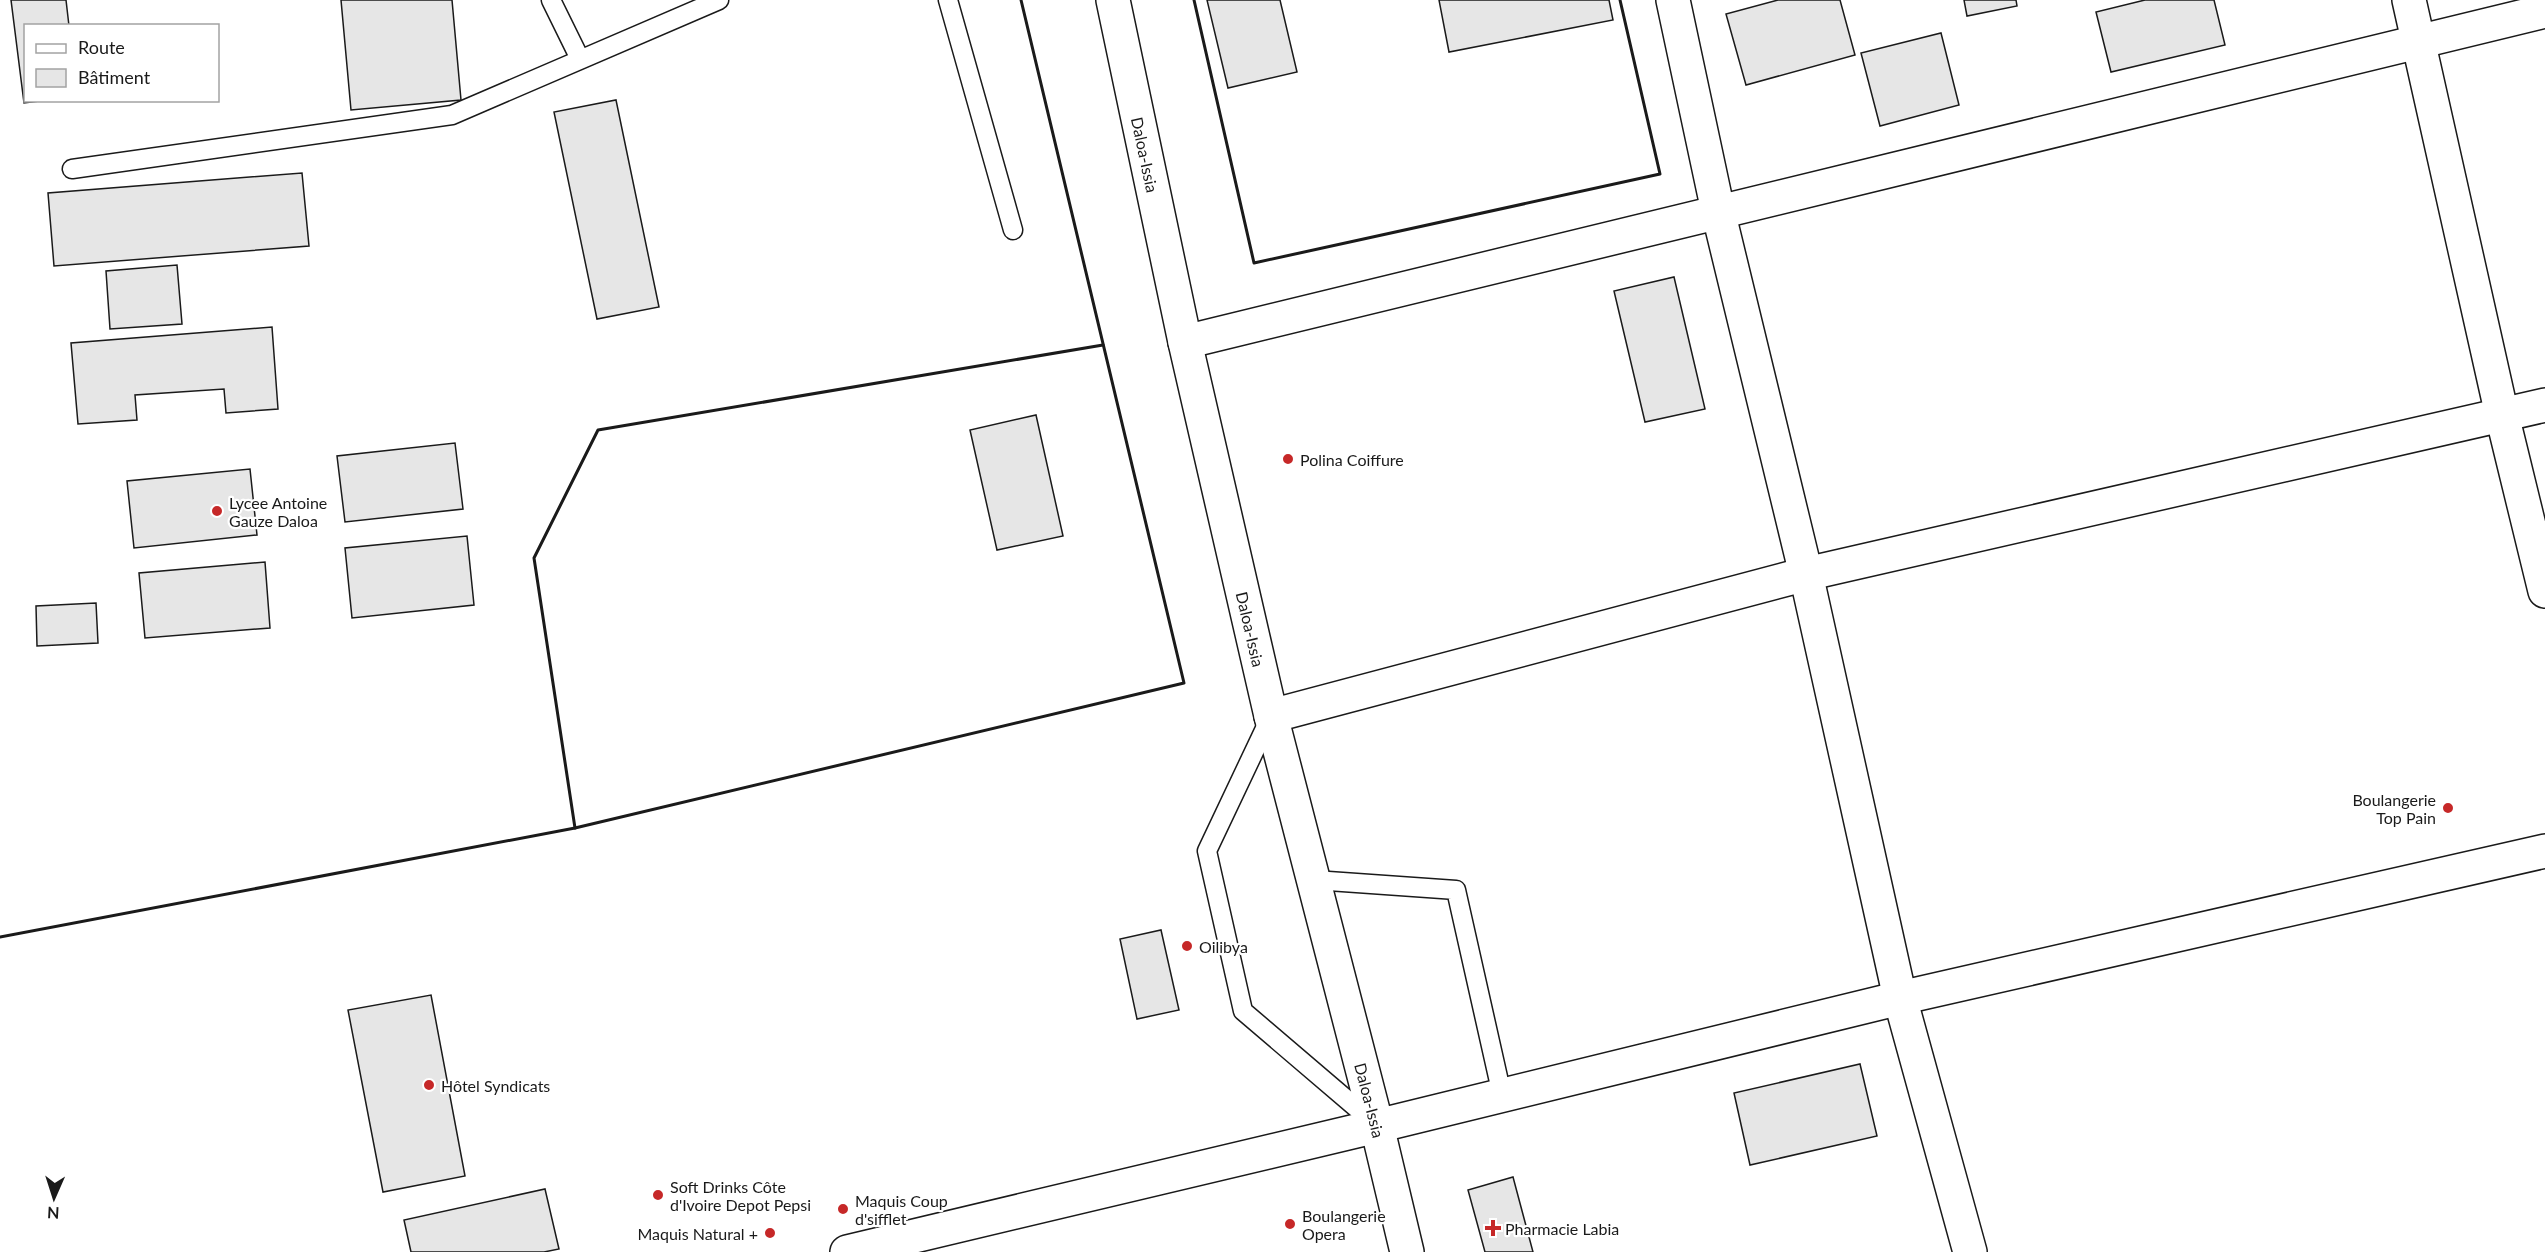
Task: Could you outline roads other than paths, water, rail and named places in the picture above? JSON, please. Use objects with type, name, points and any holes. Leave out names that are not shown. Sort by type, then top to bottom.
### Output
[{"type":"street","name":"Daloa-Issia","points":[[1113,0],[1185,342],[1271,716],[1377,1126],[1407,1252]]},
{"type":"street","points":[[1673,0],[1718,211],[1806,574],[1900,998],[1970,1252]]},
{"type":"street","points":[[2409,0],[2502,415],[2545,591]]},
{"type":"street","points":[[1185,342],[2545,11]]},
{"type":"street","points":[[1271,716],[1806,574],[2545,405]]},
{"type":"street","points":[[847,1252],[1900,998],[2545,851]]},
{"type":"lane","points":[[551,0],[580,59]]},
{"type":"lane","points":[[72,169],[452,115],[719,0]]},
{"type":"lane","points":[[948,0],[1013,230]]},
{"type":"lane","points":[[1271,716],[1207,850],[1243,1011],[1377,1126]]},
{"type":"lane","points":[[1314,880],[1456,890],[1502,1095]]},
{"type":"place","name":"Polina Coiffure","points":[[1288,459]]},
{"type":"place","name":"Lycee Antoine Gauze Daloa","points":[[217,511]]},
{"type":"place","name":"Boulangerie Top Pain","points":[[2448,808]]},
{"type":"place","name":"Oilibya","points":[[1187,946]]},
{"type":"place","name":"Hôtel Syndicats","points":[[429,1085]]},
{"type":"place","name":"Soft Drinks Côte d'Ivoire Depot Pepsi","points":[[658,1195]]},
{"type":"place","name":"Maquis Coup d'sifflet","points":[[843,1209]]},
{"type":"place","name":"Boulangerie Opera","points":[[1290,1224]]},
{"type":"place","name":"Pharmacie Labia","points":[[1493,1228]]},
{"type":"place","name":"Maquis Natural +","points":[[770,1233]]}]
